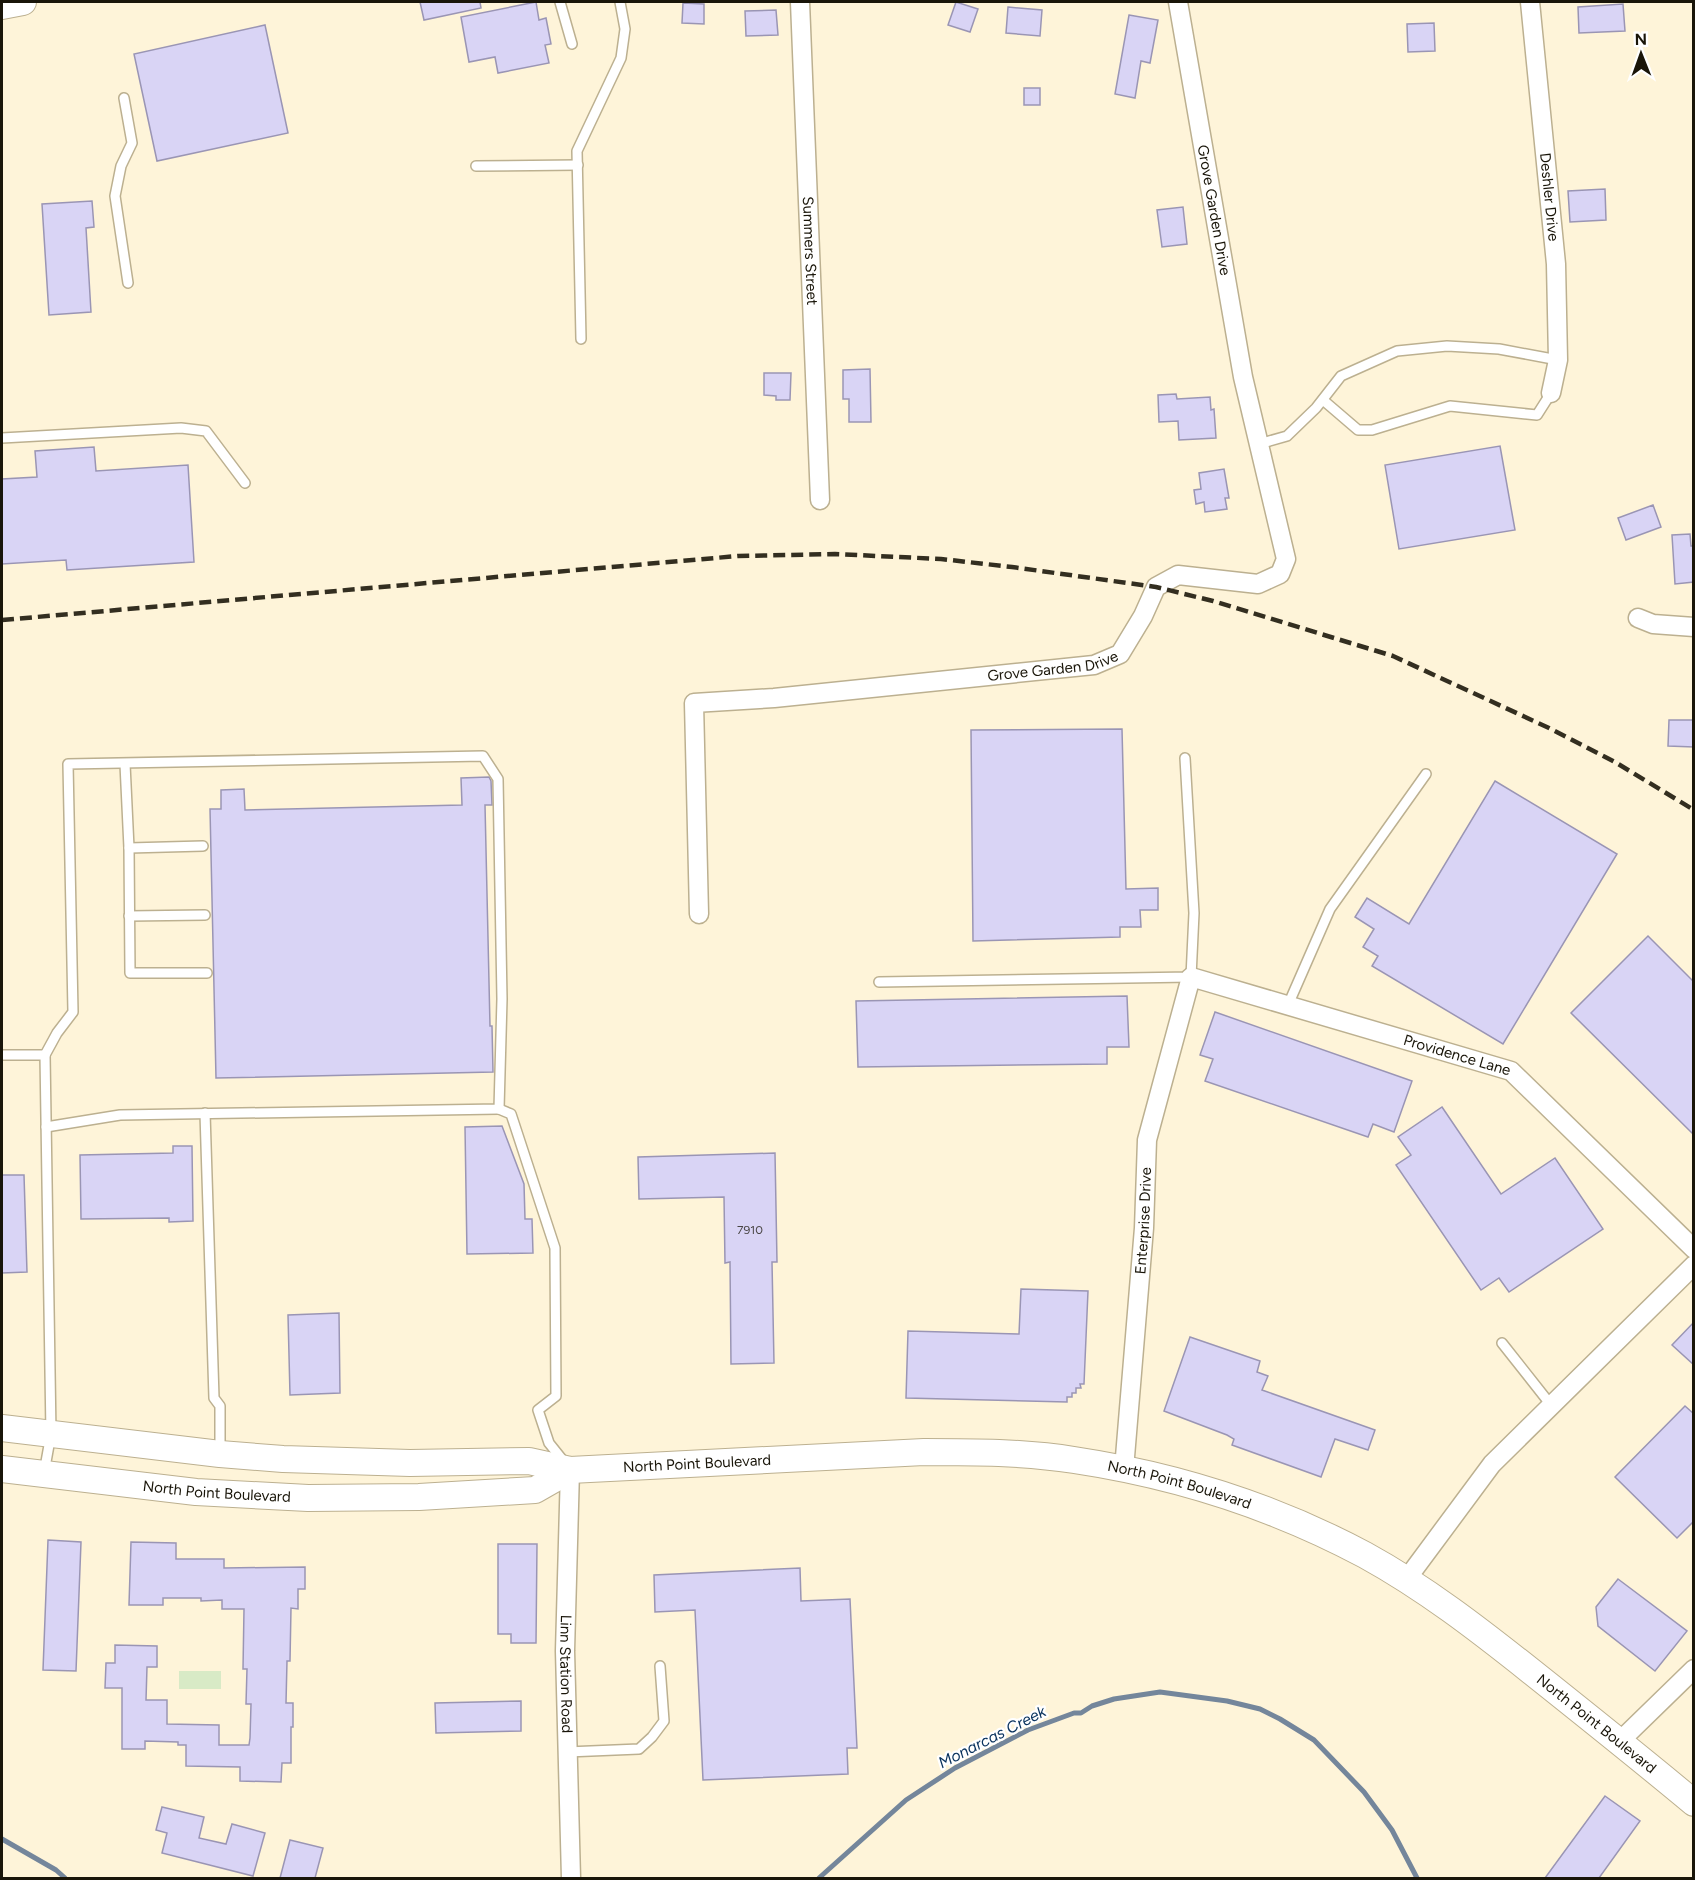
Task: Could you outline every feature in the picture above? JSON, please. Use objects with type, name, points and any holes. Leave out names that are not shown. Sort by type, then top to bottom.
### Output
[{"type":"main road","points":[[2,6],[23,2]]},
{"type":"main road","name":"North Point Boulevard","points":[[2,1428],[220,1454],[343,1462],[529,1461],[570,1470],[960,1452],[1031,1455],[1124,1468],[1174,1481],[1282,1516],[1318,1531],[1366,1556],[1469,1622],[1620,1741],[1694,1803]]},
{"type":"main road","name":"North Point Boulevard","points":[[2,1469],[208,1492],[308,1498],[472,1495],[535,1490],[570,1470]]},
{"type":"street","name":"Summers Street","points":[[800,2],[820,500]]},
{"type":"street","name":"Grove Garden Drive","points":[[699,914],[694,703],[774,698],[1094,664],[1120,654],[1143,616],[1156,588],[1178,575],[1258,585],[1280,574],[1287,559],[1243,377],[1178,2]]},
{"type":"street","name":"Deshler Drive","points":[[1530,2],[1556,264],[1558,360],[1551,393]]},
{"type":"street","points":[[1638,618],[1653,624],[1694,627]]},
{"type":"street","name":"Providence Lane","points":[[1191,977],[1511,1071],[1694,1249]]},
{"type":"street","name":"Enterprise Drive","points":[[1124,1468],[1144,1228],[1147,1140],[1191,977]]},
{"type":"street","points":[[1406,1580],[1492,1464],[1694,1265]]},
{"type":"street","name":"Linn Station Road","points":[[570,1470],[565,1651],[571,1878]]},
{"type":"street","points":[[1620,1741],[1694,1669]]},
{"type":"lane","points":[[560,2],[572,44]]},
{"type":"lane","points":[[581,339],[577,151],[621,58],[625,29],[620,2]]},
{"type":"lane","points":[[124,98],[132,143],[121,166],[115,196],[128,283]]},
{"type":"lane","points":[[476,166],[578,165]]},
{"type":"lane","points":[[1259,444],[1287,436],[1323,400],[1341,376],[1397,351],[1447,346],[1499,349],[1558,360]]},
{"type":"lane","points":[[1323,400],[1358,430],[1372,430],[1450,406],[1537,415],[1551,393]]},
{"type":"lane","points":[[2,438],[181,428],[206,431],[245,483]]},
{"type":"lane","points":[[44,1474],[51,1434],[45,1055],[57,1033],[73,1012],[68,764],[483,756],[498,779],[502,999],[499,1109]]},
{"type":"lane","points":[[879,982],[1191,977],[1194,913],[1185,758]]},
{"type":"lane","points":[[125,764],[129,848],[130,974],[207,973]]},
{"type":"lane","points":[[1288,1005],[1330,909],[1426,774]]},
{"type":"lane","points":[[129,848],[203,846]]},
{"type":"lane","points":[[129,916],[205,915]]},
{"type":"lane","points":[[2,1055],[45,1055]]},
{"type":"lane","points":[[46,1127],[120,1115],[499,1109],[512,1114],[555,1248],[556,1396],[538,1410],[549,1443],[570,1470]]},
{"type":"lane","points":[[205,1113],[214,1398],[220,1406],[220,1454]]},
{"type":"lane","points":[[1502,1343],[1551,1405]]},
{"type":"lane","points":[[567,1752],[639,1749],[652,1737],[664,1721],[660,1666]]},
{"type":"green space","points":[[179,1671],[221,1671],[221,1689],[179,1689]]},
{"type":"building","points":[[420,2],[480,2],[481,8],[424,20]]},
{"type":"building","points":[[536,2],[539,20],[546,18],[551,44],[545,45],[549,63],[498,73],[495,57],[469,62],[461,17]]},
{"type":"building","points":[[956,2],[978,9],[970,32],[948,25]]},
{"type":"building","points":[[683,3],[704,4],[704,24],[682,23]]},
{"type":"building","points":[[1623,4],[1625,31],[1579,33],[1578,7]]},
{"type":"building","points":[[1008,7],[1042,10],[1040,36],[1006,33]]},
{"type":"building","points":[[776,10],[778,35],[746,36],[745,11]]},
{"type":"building","points":[[1129,15],[1158,20],[1150,63],[1141,61],[1135,98],[1115,94]]},
{"type":"building","points":[[1434,23],[1435,51],[1408,52],[1407,24]]},
{"type":"building","points":[[265,25],[288,133],[157,161],[134,54]]},
{"type":"building","points":[[1024,88],[1040,88],[1040,105],[1024,105]]},
{"type":"building","points":[[1605,189],[1606,220],[1570,222],[1568,191]]},
{"type":"building","points":[[92,201],[94,227],[86,228],[91,312],[49,315],[42,204]]},
{"type":"building","points":[[1183,207],[1187,244],[1162,247],[1157,210]]},
{"type":"building","points":[[870,369],[871,422],[849,422],[849,399],[843,399],[843,370]]},
{"type":"building","points":[[764,373],[791,373],[790,400],[776,400],[776,396],[764,395]]},
{"type":"building","points":[[1176,394],[1177,399],[1210,397],[1211,410],[1214,409],[1216,438],[1179,440],[1178,421],[1159,422],[1158,395]]},
{"type":"building","points":[[1500,446],[1515,530],[1399,549],[1385,465]]},
{"type":"building","points":[[94,447],[96,471],[188,465],[194,562],[67,570],[66,560],[2,564],[2,479],[37,477],[35,451]]},
{"type":"building","points":[[1224,469],[1229,498],[1225,498],[1227,509],[1205,512],[1204,502],[1196,504],[1194,490],[1201,489],[1199,473]]},
{"type":"building","points":[[1653,505],[1661,527],[1626,540],[1618,518]]},
{"type":"building","points":[[1690,534],[1691,546],[1694,546],[1694,582],[1675,584],[1672,535]]},
{"type":"building","points":[[1669,720],[1694,720],[1694,747],[1668,746]]},
{"type":"building","points":[[1122,729],[1126,889],[1158,888],[1158,910],[1140,910],[1141,927],[1120,927],[1120,937],[973,941],[971,730]]},
{"type":"building","points":[[489,777],[492,805],[485,805],[493,1072],[216,1078],[210,809],[221,809],[221,790],[244,789],[245,810],[462,805],[461,778]]},
{"type":"building","points":[[1495,781],[1617,854],[1503,1044],[1372,966],[1378,956],[1363,947],[1374,929],[1355,917],[1367,898],[1409,924]]},
{"type":"building","points":[[1648,936],[1694,982],[1694,1135],[1571,1013]]},
{"type":"building","points":[[1127,996],[1129,1047],[1107,1047],[1107,1064],[858,1067],[856,1001]]},
{"type":"building","points":[[1215,1012],[1412,1081],[1394,1132],[1373,1124],[1368,1137],[1205,1081],[1213,1059],[1200,1055]]},
{"type":"building","points":[[1442,1107],[1501,1194],[1555,1158],[1603,1229],[1509,1292],[1499,1278],[1481,1290],[1396,1165],[1411,1155],[1398,1137]]},
{"type":"building","points":[[502,1126],[524,1184],[525,1219],[532,1219],[533,1253],[467,1254],[465,1127]]},
{"type":"building","points":[[173,1146],[192,1146],[193,1221],[169,1222],[169,1218],[81,1219],[80,1155],[173,1153]]},
{"type":"building","points":[[775,1153],[777,1262],[772,1262],[774,1363],[731,1364],[730,1262],[725,1263],[724,1197],[639,1199],[638,1157]]},
{"type":"building","points":[[2,1175],[24,1175],[27,1272],[2,1273]]},
{"type":"building","points":[[1021,1289],[1088,1291],[1084,1384],[1080,1384],[1081,1388],[1076,1388],[1076,1393],[1072,1393],[1072,1397],[1067,1397],[1067,1402],[906,1398],[908,1331],[1019,1334]]},
{"type":"building","points":[[339,1313],[340,1393],[290,1395],[288,1315]]},
{"type":"building","points":[[1694,1322],[1694,1365],[1672,1345]]},
{"type":"building","points":[[1190,1337],[1260,1361],[1257,1372],[1268,1376],[1262,1390],[1375,1430],[1368,1450],[1335,1439],[1321,1477],[1232,1445],[1234,1439],[1227,1435],[1164,1411]]},
{"type":"building","points":[[1685,1406],[1694,1414],[1694,1521],[1677,1538],[1615,1477]]},
{"type":"building","points":[[48,1540],[81,1542],[76,1671],[43,1670]]},
{"type":"building","points":[[131,1542],[176,1543],[176,1559],[224,1559],[224,1568],[305,1567],[305,1589],[298,1589],[298,1609],[291,1608],[286,1703],[293,1703],[291,1763],[282,1763],[281,1782],[240,1781],[240,1767],[186,1766],[186,1745],[178,1745],[178,1742],[145,1741],[145,1749],[122,1749],[122,1688],[105,1688],[106,1663],[115,1663],[115,1645],[157,1646],[157,1667],[147,1667],[146,1700],[167,1700],[167,1724],[219,1725],[219,1745],[249,1745],[250,1738],[251,1704],[246,1704],[247,1669],[243,1669],[244,1609],[222,1609],[222,1600],[201,1601],[201,1598],[163,1598],[163,1605],[129,1605]]},
{"type":"building","points":[[498,1544],[537,1544],[536,1643],[511,1643],[511,1634],[498,1634]]},
{"type":"building","points":[[800,1568],[801,1601],[850,1599],[857,1748],[847,1748],[848,1774],[703,1780],[695,1610],[655,1612],[654,1575]]},
{"type":"building","points":[[1618,1579],[1687,1631],[1655,1671],[1598,1626],[1596,1607]]},
{"type":"building","points":[[521,1701],[521,1731],[436,1733],[435,1703]]},
{"type":"building","points":[[1605,1796],[1640,1821],[1599,1878],[1545,1878]]},
{"type":"building","points":[[162,1807],[204,1817],[199,1838],[226,1844],[232,1824],[265,1833],[253,1876],[162,1853],[167,1833],[156,1830]]},
{"type":"building","points":[[290,1840],[323,1848],[315,1878],[280,1878]]},
{"type":"waterway","name":"Monarcas Creek","points":[[819,1878],[906,1800],[955,1768],[1028,1730],[1074,1713],[1081,1713],[1092,1706],[1114,1699],[1160,1692],[1227,1701],[1260,1709],[1314,1740],[1364,1792],[1392,1830],[1417,1878]]},
{"type":"waterway","name":"Monarcas Creek","points":[[2,1839],[56,1870],[65,1878]]},
{"type":"railway","points":[[2,620],[738,556],[835,554],[941,559],[1156,587],[1213,601],[1393,656],[1549,728],[1615,762],[1694,810]]}]
